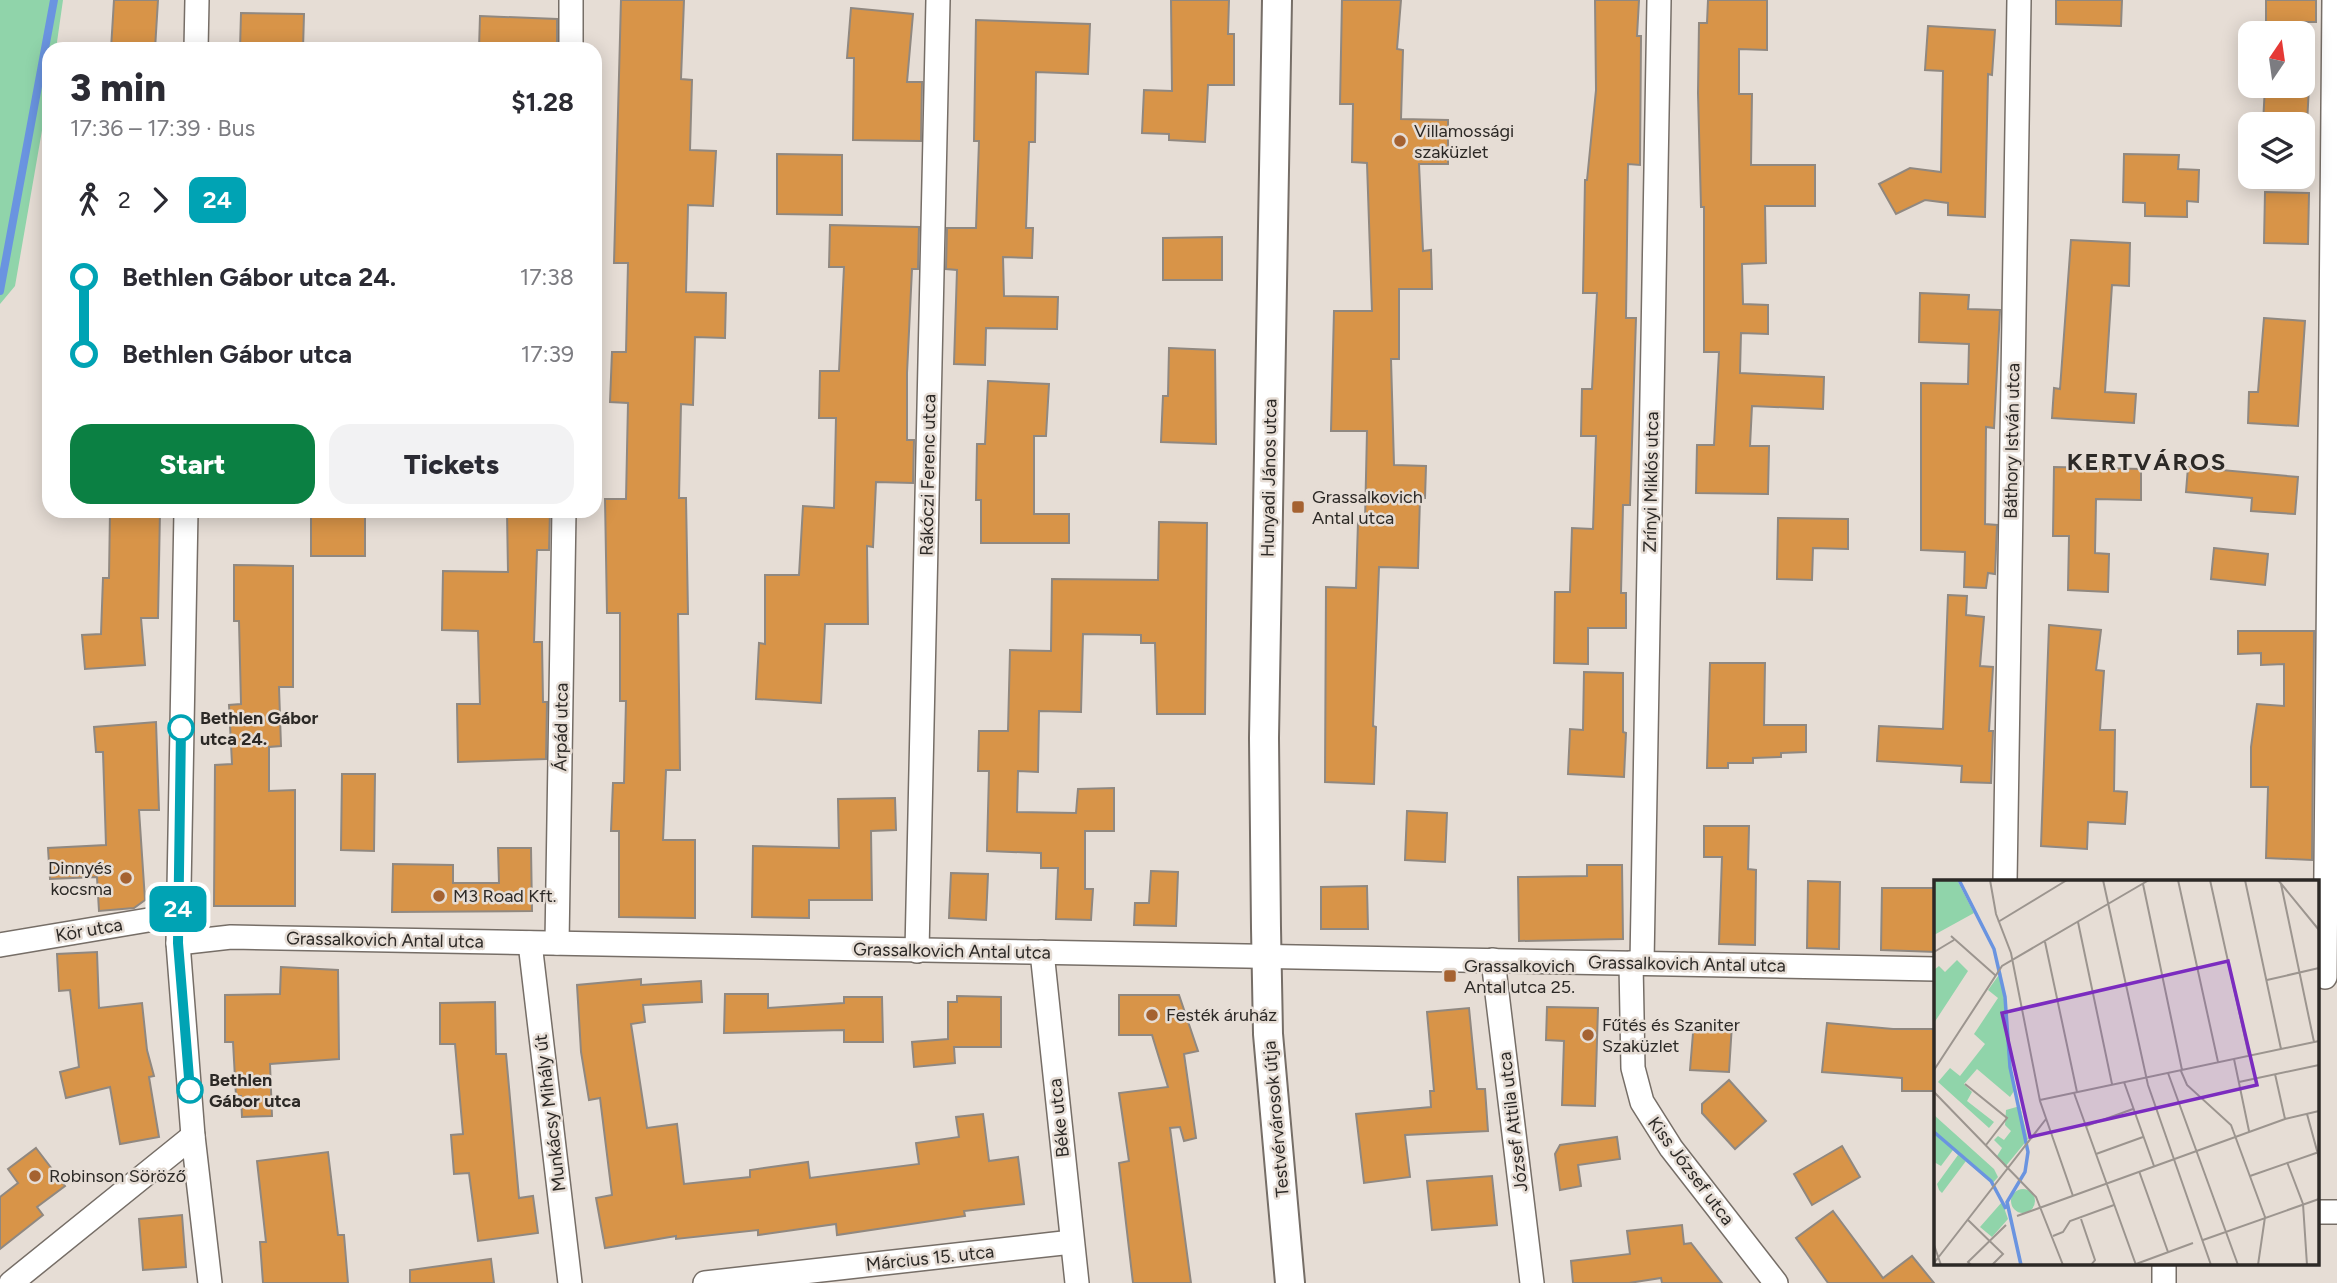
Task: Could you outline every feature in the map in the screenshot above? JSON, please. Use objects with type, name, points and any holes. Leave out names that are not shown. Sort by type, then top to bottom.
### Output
[{"type":"street","points":[[196,42],[197,0]]},
{"type":"street","points":[[571,0],[571,42]]},
{"type":"street","name":"Rákóczi Ferenc utca","points":[[918,951],[938,0]]},
{"type":"street","name":"Hunyadi János utca","points":[[1266,956],[1264,738],[1277,0]]},
{"type":"street","name":"Zrínyi Miklós utca","points":[[1637,963],[1659,0]]},
{"type":"street","name":"Báthory István utca","points":[[2006,880],[2019,0]]},
{"type":"street","points":[[2326,977],[2334,0]]},
{"type":"street","points":[[186,518],[178,943],[193,1136],[211,1283]]},
{"type":"street","name":"Árpád utca","points":[[557,943],[564,518]]},
{"type":"street","name":"Kör utca","points":[[0,945],[178,915]]},
{"type":"street","name":"Grassalkovich Antal utca","points":[[178,943],[231,937],[1934,969]]},
{"type":"street","name":"Munkácsy Mihály út","points":[[530,943],[570,1283]]},
{"type":"street","name":"Béke utca","points":[[1042,952],[1077,1283]]},
{"type":"street","name":"Testvérvárosok útja","points":[[1266,956],[1268,1034],[1290,1283]]},
{"type":"street","name":"József Attila utca","points":[[1493,960],[1532,1283]]},
{"type":"street","name":"Kiss József utca","points":[[1637,963],[1633,1068],[1642,1102],[1671,1149],[1776,1283]]},
{"type":"street","points":[[11,1283],[193,1136]]},
{"type":"street","name":"Március 15. utca","points":[[705,1283],[1072,1242]]},
{"type":"green space","points":[[0,0],[63,0],[57,42],[42,42],[42,130],[15,286],[0,304]]},
{"type":"building","points":[[114,0],[158,0],[155,42],[111,42]]},
{"type":"building","points":[[621,0],[684,0],[681,79],[692,80],[690,150],[716,151],[713,206],[688,205],[686,292],[726,293],[725,338],[695,337],[693,405],[681,404],[679,498],[686,498],[688,614],[678,614],[680,770],[666,770],[663,840],[695,840],[695,918],[619,917],[619,831],[611,831],[613,783],[624,783],[626,701],[620,701],[620,613],[607,613],[605,499],[626,499],[628,403],[610,402],[612,352],[626,352],[628,263],[614,263]]},
{"type":"building","points":[[1171,0],[1229,0],[1228,34],[1234,34],[1234,85],[1208,85],[1205,142],[1169,140],[1169,134],[1142,133],[1144,90],[1172,91]]},
{"type":"building","points":[[1342,0],[1401,0],[1397,49],[1403,50],[1401,119],[1448,120],[1448,164],[1419,164],[1423,251],[1431,250],[1432,289],[1399,289],[1399,359],[1391,359],[1394,465],[1426,466],[1425,498],[1420,498],[1418,568],[1379,567],[1373,726],[1376,727],[1374,784],[1325,782],[1326,587],[1356,588],[1358,522],[1365,522],[1367,431],[1331,431],[1334,311],[1372,311],[1367,163],[1352,162],[1353,104],[1340,104]]},
{"type":"building","points":[[1595,0],[1639,0],[1637,36],[1641,36],[1640,165],[1628,164],[1626,318],[1636,318],[1630,505],[1623,505],[1621,593],[1626,593],[1626,628],[1588,628],[1588,664],[1554,663],[1555,592],[1570,592],[1572,528],[1593,529],[1596,436],[1581,436],[1582,389],[1592,389],[1597,293],[1583,293],[1585,180],[1596,90]]},
{"type":"building","points":[[1708,0],[1767,0],[1767,50],[1739,49],[1739,94],[1752,94],[1751,165],[1815,165],[1815,206],[1765,206],[1766,263],[1742,264],[1743,304],[1768,305],[1768,334],[1741,333],[1740,373],[1824,377],[1823,409],[1752,406],[1750,446],[1769,446],[1768,494],[1696,493],[1697,445],[1714,445],[1719,352],[1704,352],[1704,207],[1701,207],[1698,93],[1699,23],[1707,23]]},
{"type":"building","points":[[2056,0],[2122,0],[2121,26],[2056,24]]},
{"type":"building","points":[[2266,0],[2316,0],[2316,22],[2266,21]]},
{"type":"building","points":[[851,8],[913,14],[907,82],[922,82],[921,141],[853,140],[854,58],[847,58]]},
{"type":"building","points":[[241,13],[304,14],[303,42],[240,42]]},
{"type":"building","points":[[480,16],[557,19],[557,42],[479,42]]},
{"type":"building","points":[[976,20],[1090,24],[1088,74],[1036,72],[1035,142],[1029,142],[1026,228],[1033,228],[1032,258],[1003,257],[1004,296],[1058,297],[1057,329],[986,328],[985,365],[954,364],[957,270],[946,269],[947,228],[976,228],[979,141],[974,141]]},
{"type":"building","points":[[1928,26],[1995,30],[1992,75],[1988,74],[1985,217],[1948,215],[1948,203],[1925,200],[1896,214],[1879,184],[1910,168],[1941,172],[1943,71],[1925,70]]},
{"type":"building","points":[[2264,98],[2308,98],[2308,112],[2264,112]]},
{"type":"building","points":[[777,154],[842,155],[842,215],[777,214]]},
{"type":"building","points":[[2124,154],[2179,155],[2178,169],[2199,170],[2198,202],[2187,201],[2187,217],[2145,216],[2145,203],[2123,202]]},
{"type":"building","points":[[2265,192],[2309,193],[2308,244],[2264,243]]},
{"type":"building","points":[[830,225],[919,227],[918,269],[912,269],[907,373],[907,440],[914,440],[913,483],[876,482],[873,547],[867,546],[868,624],[825,624],[821,703],[756,699],[759,643],[765,644],[765,575],[799,575],[803,506],[834,508],[836,418],[819,418],[820,371],[839,371],[844,267],[829,267]]},
{"type":"building","points":[[1222,237],[1222,280],[1163,280],[1163,238]]},
{"type":"building","points":[[2071,240],[2130,243],[2129,286],[2112,285],[2105,392],[2136,394],[2134,423],[2052,418],[2054,388],[2060,389]]},
{"type":"building","points":[[1920,293],[1969,295],[1968,309],[2000,310],[1994,428],[1986,427],[1985,524],[1997,525],[1995,574],[1988,573],[1986,588],[1964,587],[1965,552],[1921,550],[1921,383],[1968,384],[1969,344],[1919,342]]},
{"type":"building","points":[[2264,318],[2305,321],[2298,426],[2248,423],[2249,392],[2258,392]]},
{"type":"building","points":[[1169,348],[1215,350],[1216,444],[1161,442],[1163,396],[1168,396]]},
{"type":"building","points":[[988,381],[1049,384],[1046,436],[1034,436],[1034,514],[1069,514],[1069,543],[981,543],[981,500],[976,500],[977,444],[985,444]]},
{"type":"building","points":[[2054,467],[2141,469],[2141,500],[2096,499],[2095,553],[2109,554],[2108,592],[2068,590],[2069,536],[2053,536]]},
{"type":"building","points":[[2188,467],[2298,477],[2295,514],[2251,511],[2252,498],[2186,492]]},
{"type":"building","points":[[110,518],[160,518],[158,618],[141,618],[145,665],[85,669],[82,635],[101,634],[103,578],[109,578]]},
{"type":"building","points":[[311,518],[365,518],[365,556],[311,556]]},
{"type":"building","points":[[507,518],[550,518],[549,550],[537,550],[534,642],[542,642],[543,702],[547,702],[546,759],[458,762],[457,704],[480,704],[478,631],[442,630],[443,571],[508,572]]},
{"type":"building","points":[[1778,518],[1848,519],[1848,549],[1813,548],[1812,580],[1777,579]]},
{"type":"building","points":[[1159,522],[1207,523],[1205,714],[1157,714],[1155,643],[1141,643],[1141,635],[1083,634],[1081,712],[1039,711],[1038,772],[1018,771],[1017,812],[1076,813],[1078,789],[1114,788],[1114,831],[1085,831],[1085,889],[1093,889],[1091,920],[1056,919],[1058,868],[1041,868],[1041,853],[987,851],[989,771],[978,771],[979,731],[1008,731],[1010,650],[1051,651],[1052,579],[1158,580]]},
{"type":"building","points":[[2214,548],[2268,554],[2265,585],[2211,579]]},
{"type":"building","points":[[234,565],[293,566],[293,687],[279,687],[281,746],[269,747],[269,791],[295,790],[295,906],[214,906],[215,765],[232,764],[229,705],[241,704],[239,621],[234,621]]},
{"type":"building","points":[[1948,595],[1967,596],[1966,615],[1984,617],[1980,666],[1993,667],[1989,731],[1993,731],[1991,783],[1961,782],[1962,766],[1877,761],[1879,726],[1943,729]]},
{"type":"building","points":[[2049,625],[2101,630],[2096,670],[2104,671],[2100,730],[2115,730],[2114,791],[2127,792],[2125,824],[2088,822],[2087,849],[2041,846]]},
{"type":"building","points":[[2238,631],[2314,631],[2312,860],[2266,858],[2268,787],[2251,787],[2251,747],[2257,704],[2284,706],[2284,664],[2261,665],[2261,653],[2238,654]]},
{"type":"building","points":[[1710,663],[1765,663],[1764,725],[1806,725],[1806,752],[1781,753],[1781,757],[1753,758],[1753,763],[1728,763],[1728,768],[1707,768]]},
{"type":"building","points":[[1584,672],[1623,673],[1623,732],[1626,733],[1624,777],[1568,774],[1570,729],[1583,730]]},
{"type":"building","points":[[156,722],[159,810],[139,810],[145,900],[134,908],[99,911],[97,877],[50,879],[48,848],[106,845],[103,752],[96,752],[94,727]]},
{"type":"building","points":[[342,774],[375,774],[374,851],[341,850]]},
{"type":"building","points":[[895,798],[896,830],[871,831],[872,900],[809,900],[809,918],[752,917],[753,846],[839,848],[838,799]]},
{"type":"building","points":[[1407,811],[1447,813],[1445,862],[1405,860]]},
{"type":"building","points":[[1704,826],[1749,826],[1748,869],[1756,870],[1755,945],[1719,944],[1722,857],[1704,857]]},
{"type":"building","points":[[498,848],[531,848],[532,911],[392,912],[393,864],[453,865],[453,883],[499,883]]},
{"type":"building","points":[[1587,865],[1622,865],[1623,939],[1519,941],[1518,877],[1587,876]]},
{"type":"building","points":[[1151,871],[1178,872],[1176,926],[1134,925],[1135,903],[1149,903]]},
{"type":"building","points":[[951,873],[988,874],[986,920],[949,918]]},
{"type":"building","points":[[1808,881],[1840,882],[1839,949],[1807,948]]},
{"type":"building","points":[[1367,886],[1368,929],[1321,929],[1321,887]]},
{"type":"building","points":[[1882,888],[1934,888],[1934,952],[1881,950]]},
{"type":"building","points":[[97,952],[99,1008],[142,1003],[147,1050],[154,1076],[149,1077],[159,1137],[120,1144],[110,1087],[66,1098],[60,1072],[79,1067],[70,990],[59,991],[57,954]]},
{"type":"building","points":[[281,967],[338,970],[339,1059],[270,1064],[272,1116],[242,1117],[241,1096],[236,1096],[233,1042],[225,1042],[225,995],[280,994]]},
{"type":"building","points":[[641,979],[641,985],[701,981],[702,1002],[643,1005],[645,1022],[631,1024],[647,1128],[677,1124],[684,1184],[750,1177],[750,1170],[808,1162],[810,1178],[919,1164],[916,1143],[959,1137],[956,1117],[983,1114],[989,1161],[1018,1157],[1024,1204],[964,1211],[965,1216],[837,1235],[836,1224],[758,1235],[758,1230],[676,1239],[676,1236],[605,1248],[596,1198],[612,1195],[600,1098],[589,1100],[581,1052],[577,985]]},
{"type":"building","points":[[725,994],[768,994],[768,1008],[844,1003],[844,997],[882,997],[883,1042],[844,1042],[844,1030],[724,1033]]},
{"type":"building","points":[[1119,995],[1179,995],[1198,1051],[1184,1054],[1196,1138],[1184,1141],[1180,1127],[1170,1128],[1191,1283],[1133,1283],[1119,1163],[1129,1161],[1119,1093],[1168,1087],[1152,1035],[1119,1035]]},
{"type":"building","points":[[957,996],[1001,997],[1001,1047],[954,1047],[955,1063],[914,1067],[912,1042],[948,1039],[948,1002],[957,1002]]},
{"type":"building","points":[[495,1002],[496,1054],[506,1054],[519,1198],[533,1196],[538,1233],[478,1241],[469,1173],[454,1174],[451,1135],[463,1134],[455,1044],[440,1044],[440,1003]]},
{"type":"building","points":[[1547,1007],[1598,1008],[1595,1106],[1562,1105],[1564,1041],[1546,1040]]},
{"type":"building","points":[[1469,1008],[1477,1089],[1485,1089],[1488,1131],[1405,1135],[1410,1177],[1364,1183],[1356,1114],[1431,1107],[1430,1091],[1434,1091],[1427,1012]]},
{"type":"building","points":[[1694,1021],[1732,1024],[1729,1072],[1690,1070]]},
{"type":"building","points":[[1827,1023],[1893,1029],[1934,1029],[1934,1091],[1902,1091],[1902,1078],[1822,1072]]},
{"type":"building","points":[[1729,1080],[1766,1121],[1735,1149],[1702,1113],[1702,1104]]},
{"type":"building","points":[[1617,1137],[1620,1159],[1578,1165],[1581,1186],[1560,1190],[1555,1154],[1560,1145]]},
{"type":"building","points":[[1842,1146],[1860,1177],[1812,1205],[1794,1174]]},
{"type":"building","points":[[36,1148],[65,1186],[37,1207],[43,1215],[0,1249],[0,1197],[18,1183],[8,1169]]},
{"type":"building","points":[[328,1152],[338,1235],[344,1235],[348,1283],[263,1283],[260,1242],[266,1242],[257,1161]]},
{"type":"building","points":[[1492,1176],[1497,1225],[1432,1230],[1427,1181]]},
{"type":"building","points":[[1833,1211],[1883,1278],[1912,1256],[1934,1283],[1828,1283],[1796,1238]]},
{"type":"building","points":[[182,1215],[186,1267],[143,1270],[139,1219]]},
{"type":"building","points":[[1682,1225],[1684,1244],[1691,1243],[1722,1283],[1662,1283],[1661,1278],[1629,1283],[1573,1283],[1571,1261],[1630,1254],[1627,1231]]},
{"type":"building","points":[[491,1259],[494,1283],[410,1283],[410,1270]]},
{"type":"waterway","points":[[46,42],[54,0]]},
{"type":"waterway","points":[[0,291],[42,65]]},
{"type":"bus line","name":"24","points":[[181,728],[178,943],[190,1090]]},
{"type":"place","name":"Villamossági szaküzlet","points":[[1400,141]]},
{"type":"place","name":"Grassalkovich Antal utca","points":[[1298,507]]},
{"type":"place","name":"Bethlen Gábor utca 24.","points":[[181,728]]},
{"type":"place","name":"Dinnyés kocsma","points":[[126,878]]},
{"type":"place","name":"M3 Road Kft.","points":[[439,896]]},
{"type":"place","name":"Grassalkovich Antal utca 25.","points":[[1450,976]]},
{"type":"place","name":"Festék áruház","points":[[1152,1015]]},
{"type":"place","name":"Fűtés és Szaniter Szaküzlet","points":[[1588,1035]]},
{"type":"place","name":"Bethlen Gábor utca","points":[[190,1090]]},
{"type":"place","name":"Robinson Söröző","points":[[35,1176]]},
{"type":"district","name":"KERTVÁROS","points":[[2147,461]]}]
